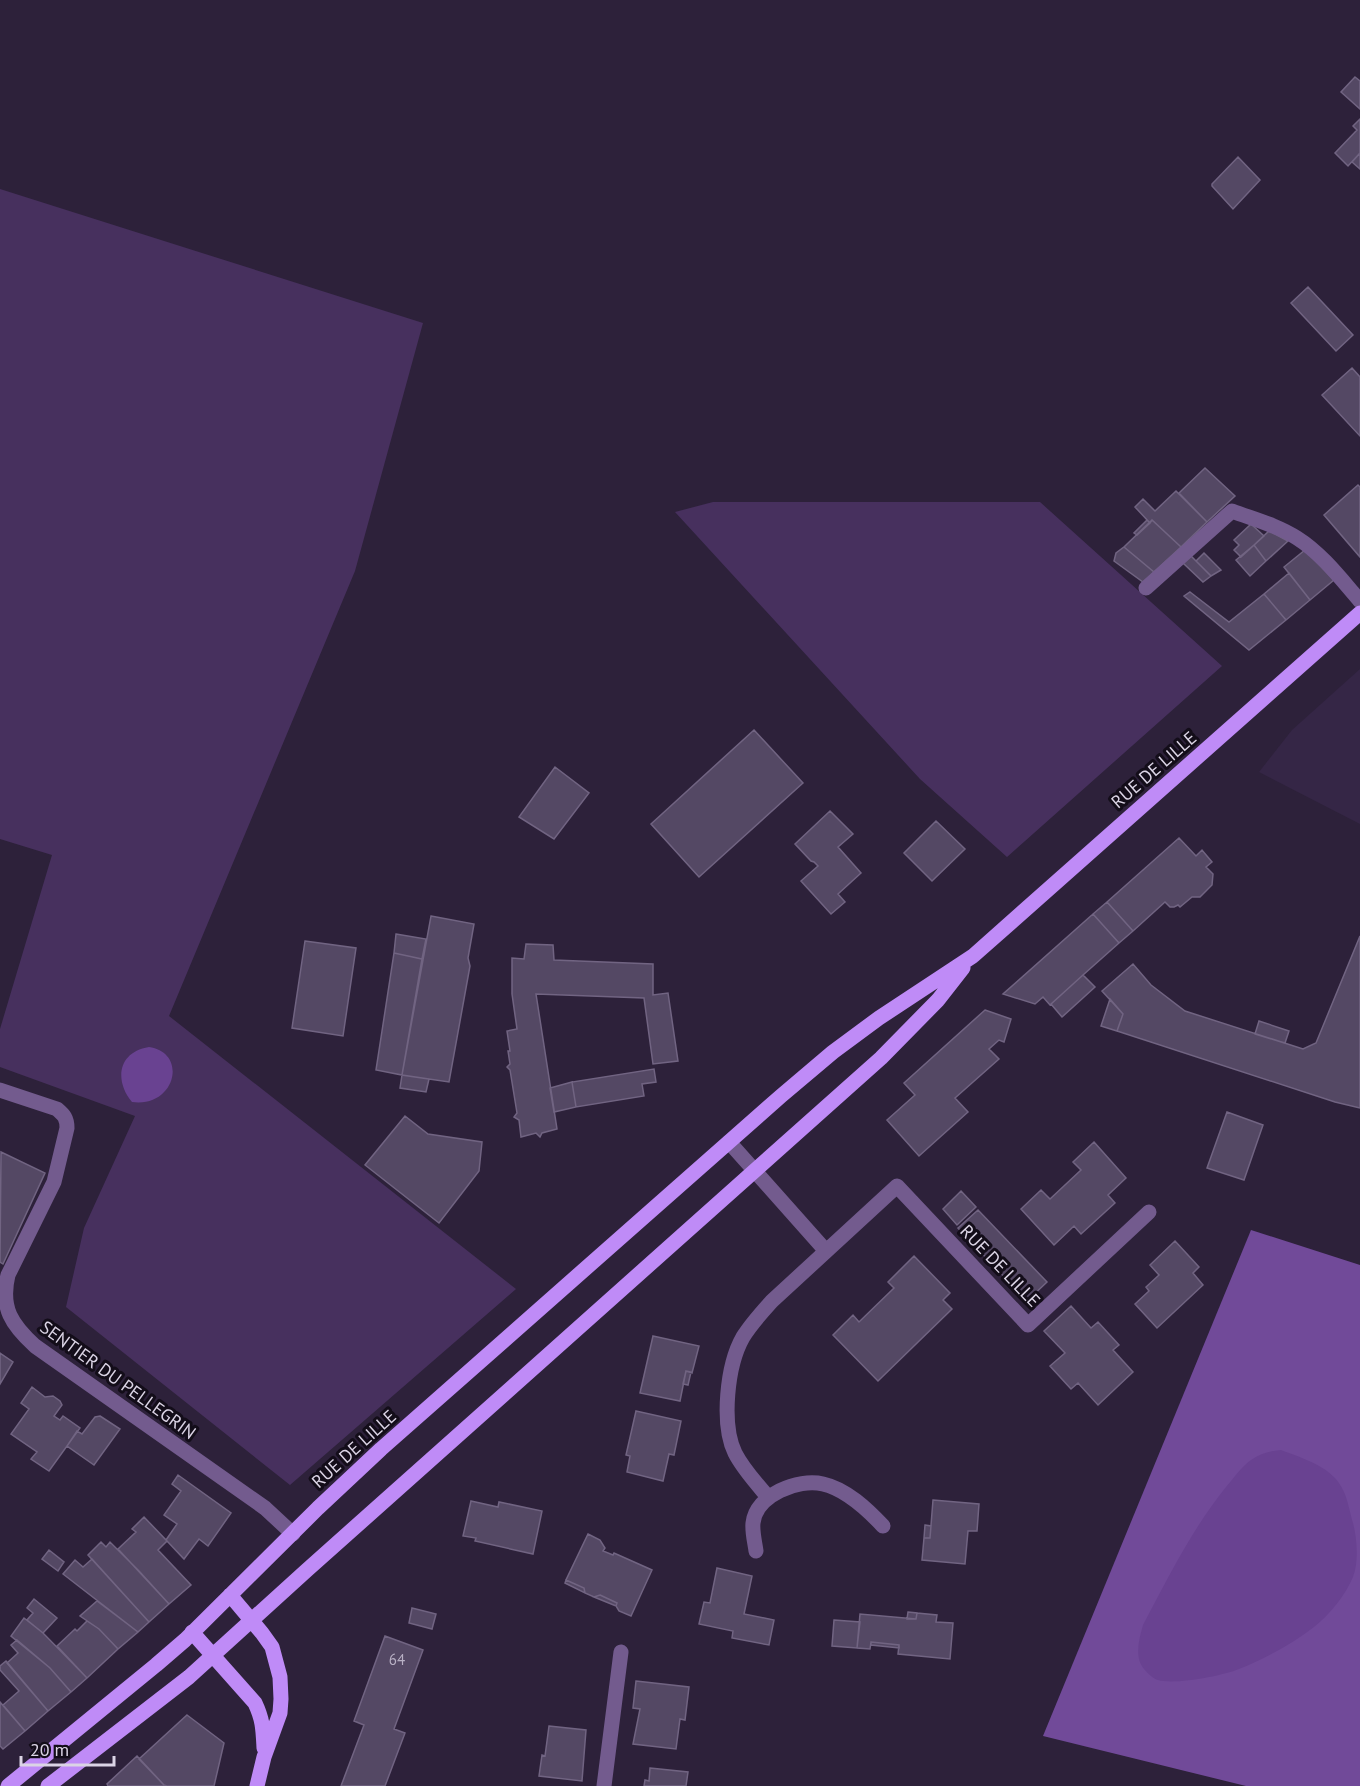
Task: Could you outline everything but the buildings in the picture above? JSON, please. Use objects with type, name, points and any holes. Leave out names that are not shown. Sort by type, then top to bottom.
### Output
[{"type":"main road","name":"RUE DE LILLE","points":[[8,1786],[156,1665],[381,1449],[781,1096],[860,1031],[973,956],[1360,613]]},
{"type":"main road","name":"RUE DE LILLE","points":[[48,1786],[214,1656],[755,1172],[896,1044],[938,1000],[973,956]]},
{"type":"main road","points":[[230,1595],[272,1647],[281,1686],[280,1713],[256,1786]]},
{"type":"main road","points":[[192,1632],[249,1696],[261,1716],[264,1757]]},
{"type":"street","points":[[1146,588],[1232,511],[1299,539],[1314,551],[1360,601]]},
{"type":"street","name":"SENTIER DU PELLEGRIN","points":[[0,1090],[57,1109],[67,1120],[54,1182],[5,1285],[5,1305],[15,1326],[35,1346],[265,1508],[292,1534]]},
{"type":"street","points":[[729,1142],[826,1251]]},
{"type":"street","name":"RUE DE LILLE","points":[[768,1497],[735,1454],[728,1433],[726,1411],[730,1379],[742,1338],[772,1301],[897,1186],[1028,1325],[1149,1212]]},
{"type":"street","points":[[756,1551],[753,1523],[756,1513],[768,1497],[790,1486],[804,1483],[824,1484],[851,1498],[883,1526]]},
{"type":"street","points":[[604,1786],[621,1652]]},
{"type":"shaded area","points":[[0,189],[423,323],[355,571],[169,1016],[516,1289],[290,1485],[66,1307],[84,1228],[135,1116],[0,1067],[0,1029],[52,855],[0,839]]},
{"type":"shaded area","points":[[713,502],[1040,502],[1222,666],[1007,857],[920,779],[675,512]]},
{"type":"shaded area","points":[[1360,669],[1360,824],[1259,772],[1292,730]]},
{"type":"shaded area","points":[[149,1047],[162,1051],[169,1059],[173,1069],[172,1079],[167,1089],[158,1097],[147,1102],[132,1102],[123,1085],[122,1068],[131,1055]]},
{"type":"shaded area","points":[[1251,1230],[1360,1265],[1360,1786],[1246,1786],[1043,1736]]},
{"type":"shaded area","points":[[1281,1450],[1326,1470],[1339,1483],[1344,1492],[1353,1523],[1357,1557],[1350,1584],[1326,1616],[1314,1627],[1258,1661],[1231,1672],[1210,1677],[1175,1681],[1158,1680],[1141,1664],[1138,1653],[1139,1642],[1143,1625],[1171,1572],[1202,1520],[1241,1469],[1258,1456]]}]
